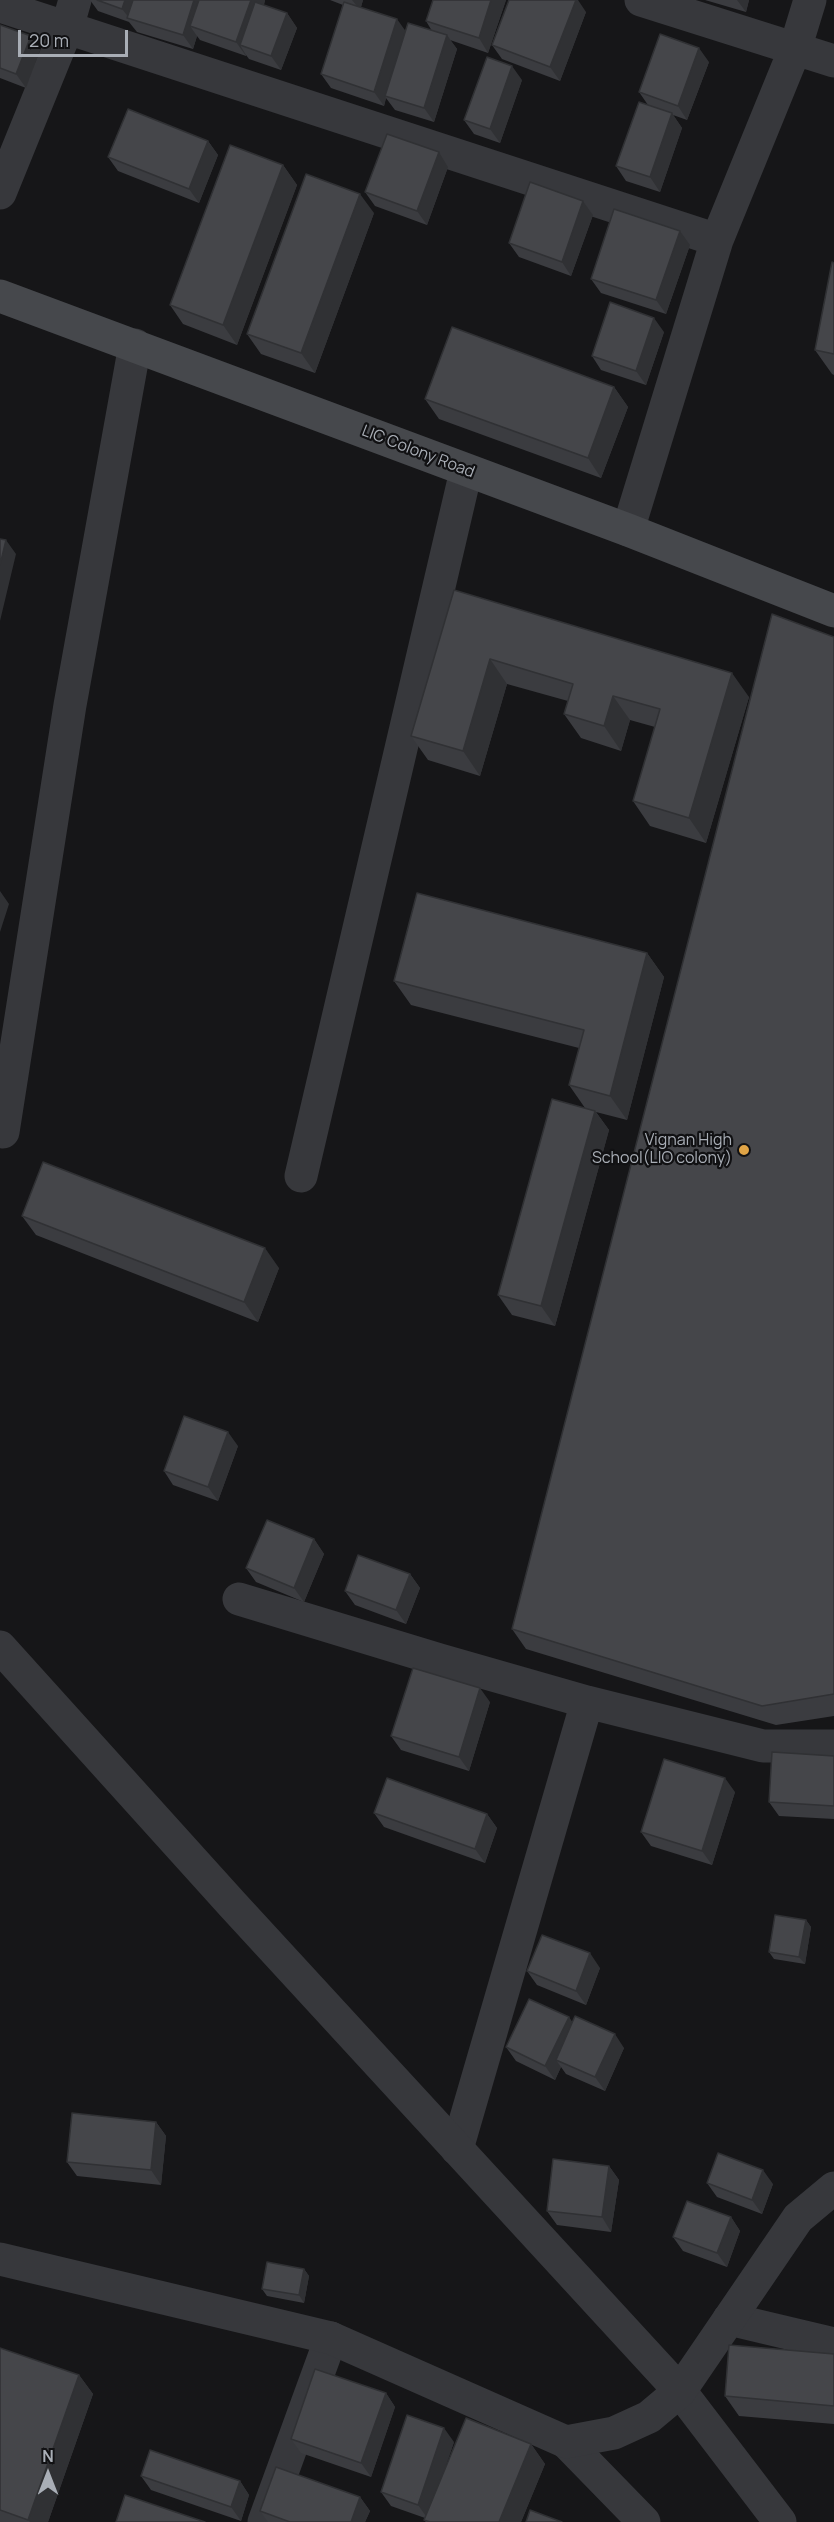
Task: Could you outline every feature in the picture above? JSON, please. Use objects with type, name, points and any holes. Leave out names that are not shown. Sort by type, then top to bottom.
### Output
[{"type":"main road","name":"LIC Colony Road","points":[[0,296],[628,530],[834,611]]},
{"type":"street","points":[[641,0],[834,61]]},
{"type":"street","points":[[628,530],[717,240],[795,50],[810,0]]},
{"type":"street","points":[[0,6],[71,14],[717,240]]},
{"type":"street","points":[[2,178],[71,14]]},
{"type":"street","points":[[3,1132],[70,705],[135,345]]},
{"type":"street","points":[[301,1176],[466,471]]},
{"type":"street","points":[[239,1599],[587,1702],[763,1746],[834,1746]]},
{"type":"street","points":[[0,1647],[232,1904],[680,2391],[780,2522]]},
{"type":"street","points":[[457,2149],[587,1702]]},
{"type":"street","points":[[566,2442],[614,2433],[649,2417],[680,2391],[798,2218],[834,2188]]},
{"type":"street","points":[[0,2259],[331,2338],[566,2442],[644,2522]]},
{"type":"street","points":[[729,2319],[834,2344]]},
{"type":"street","points":[[264,2522],[331,2338]]},
{"type":"building","points":[[97,0],[125,0],[122,9]]},
{"type":"building","points":[[133,0],[194,0],[183,35],[127,18]]},
{"type":"building","points":[[199,0],[251,0],[236,42],[190,26]]},
{"type":"building","points":[[433,0],[491,0],[479,38],[426,21]]},
{"type":"building","points":[[509,0],[576,0],[550,67],[492,45]]},
{"type":"building","points":[[255,2],[287,13],[271,56],[240,45]]},
{"type":"building","points":[[344,2],[397,19],[374,92],[321,74]]},
{"type":"building","points":[[408,23],[447,35],[424,108],[385,96]]},
{"type":"building","points":[[0,25],[31,36],[16,74],[0,68]]},
{"type":"building","points":[[660,34],[699,48],[678,106],[639,92]]},
{"type":"building","points":[[487,57],[512,66],[490,129],[464,120]]},
{"type":"building","points":[[639,102],[672,113],[650,177],[616,166]]},
{"type":"building","points":[[128,109],[208,141],[189,189],[108,157]]},
{"type":"building","points":[[387,134],[439,152],[417,211],[365,192]]},
{"type":"building","points":[[230,145],[283,165],[223,325],[170,305]]},
{"type":"building","points":[[306,174],[360,194],[301,353],[247,334]]},
{"type":"building","points":[[530,182],[583,201],[562,262],[509,243]]},
{"type":"building","points":[[614,209],[680,231],[656,300],[591,279]]},
{"type":"building","points":[[832,262],[834,263],[834,354],[815,350]]},
{"type":"building","points":[[610,302],[654,318],[636,371],[592,356]]},
{"type":"building","points":[[452,327],[614,387],[588,458],[425,399]]},
{"type":"building","points":[[0,539],[6,540],[0,565]]},
{"type":"building","points":[[454,590],[732,673],[689,818],[633,801],[660,709],[613,696],[604,726],[564,714],[573,684],[490,659],[463,751],[411,736]]},
{"type":"building","name":"Vignan High School(LIO colony)","points":[[772,614],[834,637],[834,1694],[762,1706],[512,1629]]},
{"type":"building","points":[[417,893],[647,953],[610,1096],[569,1085],[584,1030],[394,981]]},
{"type":"building","points":[[552,1099],[595,1111],[541,1306],[498,1295]]},
{"type":"building","points":[[43,1162],[265,1248],[244,1302],[22,1216]]},
{"type":"building","points":[[184,1416],[228,1432],[208,1487],[164,1471]]},
{"type":"building","points":[[267,1520],[314,1539],[294,1588],[246,1568]]},
{"type":"building","points":[[358,1555],[410,1574],[396,1610],[345,1591]]},
{"type":"building","points":[[413,1668],[480,1688],[459,1757],[391,1736]]},
{"type":"building","points":[[772,1752],[834,1756],[834,1806],[769,1802]]},
{"type":"building","points":[[664,1759],[725,1778],[702,1851],[641,1832]]},
{"type":"building","points":[[387,1778],[487,1814],[475,1849],[374,1813]]},
{"type":"building","points":[[775,1915],[806,1920],[799,1957],[769,1952]]},
{"type":"building","points":[[542,1935],[590,1953],[576,1991],[527,1971]]},
{"type":"building","points":[[529,1999],[569,2017],[545,2066],[506,2047]]},
{"type":"building","points":[[575,2016],[615,2034],[595,2077],[556,2060]]},
{"type":"building","points":[[72,2113],[156,2122],[151,2170],[67,2162]]},
{"type":"building","points":[[718,2153],[763,2170],[752,2200],[707,2183]]},
{"type":"building","points":[[553,2159],[609,2166],[602,2217],[547,2211]]},
{"type":"building","points":[[687,2201],[731,2217],[717,2253],[673,2237]]},
{"type":"building","points":[[267,2262],[304,2269],[299,2295],[262,2289]]},
{"type":"building","points":[[729,2345],[834,2354],[834,2406],[725,2396]]},
{"type":"building","points":[[0,2348],[79,2375],[28,2520],[0,2510]]},
{"type":"building","points":[[315,2369],[386,2393],[361,2463],[291,2439]]},
{"type":"building","points":[[407,2415],[444,2428],[418,2505],[381,2492]]},
{"type":"building","points":[[466,2418],[531,2444],[499,2522],[430,2522],[424,2520]]},
{"type":"building","points":[[150,2450],[240,2481],[231,2507],[141,2476]]},
{"type":"building","points":[[276,2467],[360,2497],[351,2522],[290,2522],[260,2511]]},
{"type":"building","points":[[125,2495],[205,2522],[116,2522]]},
{"type":"building","points":[[530,2510],[562,2522],[526,2522]]},
{"type":"place","name":"Vignan High School(LIO colony)","points":[[744,1150]]}]
